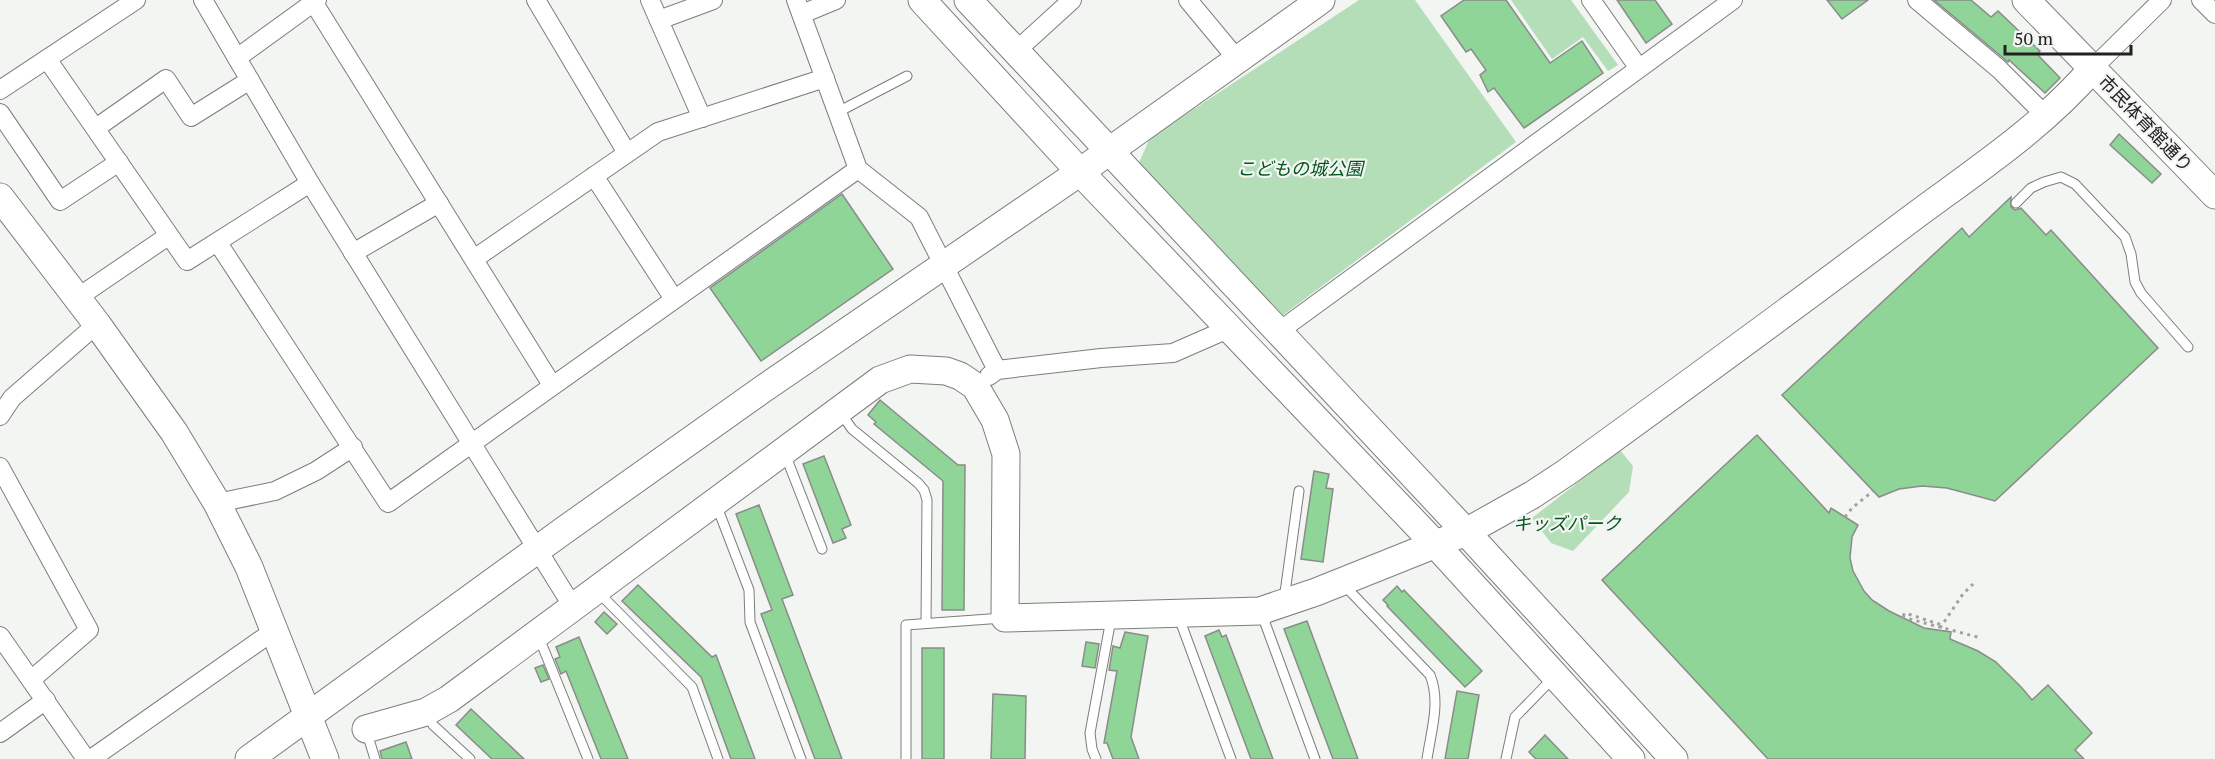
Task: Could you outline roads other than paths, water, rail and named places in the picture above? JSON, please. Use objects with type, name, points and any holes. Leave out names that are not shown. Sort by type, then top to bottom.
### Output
[{"type":"street","points":[[0,90],[136,0]]},
{"type":"street","points":[[203,0],[310,183],[573,607]]},
{"type":"street","points":[[536,0],[627,153]]},
{"type":"street","points":[[650,0],[702,118]]},
{"type":"street","points":[[659,20],[713,0]]},
{"type":"street","points":[[836,0],[799,7],[858,169],[919,217],[997,370]]},
{"type":"street","points":[[922,0],[1080,172],[1436,545],[1631,759]]},
{"type":"street","points":[[1016,51],[1072,0]]},
{"type":"street","points":[[1188,0],[1237,59]]},
{"type":"street","points":[[249,759],[763,389],[1080,172],[1321,0]]},
{"type":"street","points":[[1591,0],[1638,67]]},
{"type":"street","points":[[1278,332],[1732,0]]},
{"type":"street","points":[[1917,0],[1999,69],[2046,116]]},
{"type":"street","name":"市民体育館通り","points":[[2026,0],[2213,187]]},
{"type":"street","points":[[366,729],[426,712],[449,699],[880,380],[910,369],[946,371],[960,376],[975,386],[995,420],[1006,454],[1005,618],[1177,614],[1272,607],[1436,545],[1466,532],[1522,501],[1567,472],[1838,274],[2046,116],[2162,0]]},
{"type":"street","points":[[2202,0],[2215,14]]},
{"type":"street","points":[[237,58],[314,1],[552,385]]},
{"type":"street","points":[[971,1],[1108,152],[1466,532],[1674,759]]},
{"type":"street","points":[[47,59],[168,236],[188,261],[310,183]]},
{"type":"street","points":[[474,259],[658,132],[825,78]]},
{"type":"street","points":[[96,128],[166,79],[191,117],[250,80]]},
{"type":"street","points":[[0,113],[60,201],[119,162]]},
{"type":"street","points":[[218,243],[388,503],[858,169]]},
{"type":"street","points":[[594,176],[674,299]]},
{"type":"street","points":[[353,253],[439,203]]},
{"type":"street","points":[[3,208],[97,324],[174,432],[217,503],[249,567],[325,759]]},
{"type":"street","points":[[76,298],[168,236]]},
{"type":"street","points":[[0,416],[12,398],[97,324]]},
{"type":"street","points":[[975,386],[997,370],[1101,358],[1173,353],[1230,328]]},
{"type":"street","points":[[217,503],[275,491],[316,471],[352,447]]},
{"type":"street","points":[[0,467],[89,630],[31,680]]},
{"type":"street","points":[[91,759],[275,630]]},
{"type":"street","points":[[1,639],[86,759]]},
{"type":"street","points":[[0,733],[46,700]]},
{"type":"lane","points":[[838,112],[907,76]]},
{"type":"lane","points":[[2016,203],[2031,188],[2061,177],[2075,184],[2125,237],[2131,254],[2135,282],[2141,293],[2188,347]]},
{"type":"lane","points":[[839,410],[852,429],[924,490],[927,500],[926,623]]},
{"type":"lane","points":[[784,451],[822,549]]},
{"type":"lane","points":[[1299,491],[1272,607],[1315,759]]},
{"type":"lane","points":[[715,501],[749,590],[750,622],[801,759]]},
{"type":"lane","points":[[1341,582],[1430,675],[1435,688],[1436,704],[1427,759]]},
{"type":"lane","points":[[596,590],[692,687],[718,759]]},
{"type":"lane","points":[[1177,614],[1231,759]]},
{"type":"lane","points":[[1096,759],[1090,733],[1112,616]]},
{"type":"lane","points":[[906,759],[906,625],[1005,618]]},
{"type":"lane","points":[[538,633],[588,759]]},
{"type":"lane","points":[[1507,758],[1515,717],[1555,676]]},
{"type":"lane","points":[[426,712],[433,725],[470,759]]},
{"type":"lane","points":[[366,729],[375,759]]},
{"type":"park label","name":"こどもの城公園","points":[[1300,168]]},
{"type":"park label","name":"キッズパーク","points":[[1567,523]]}]
